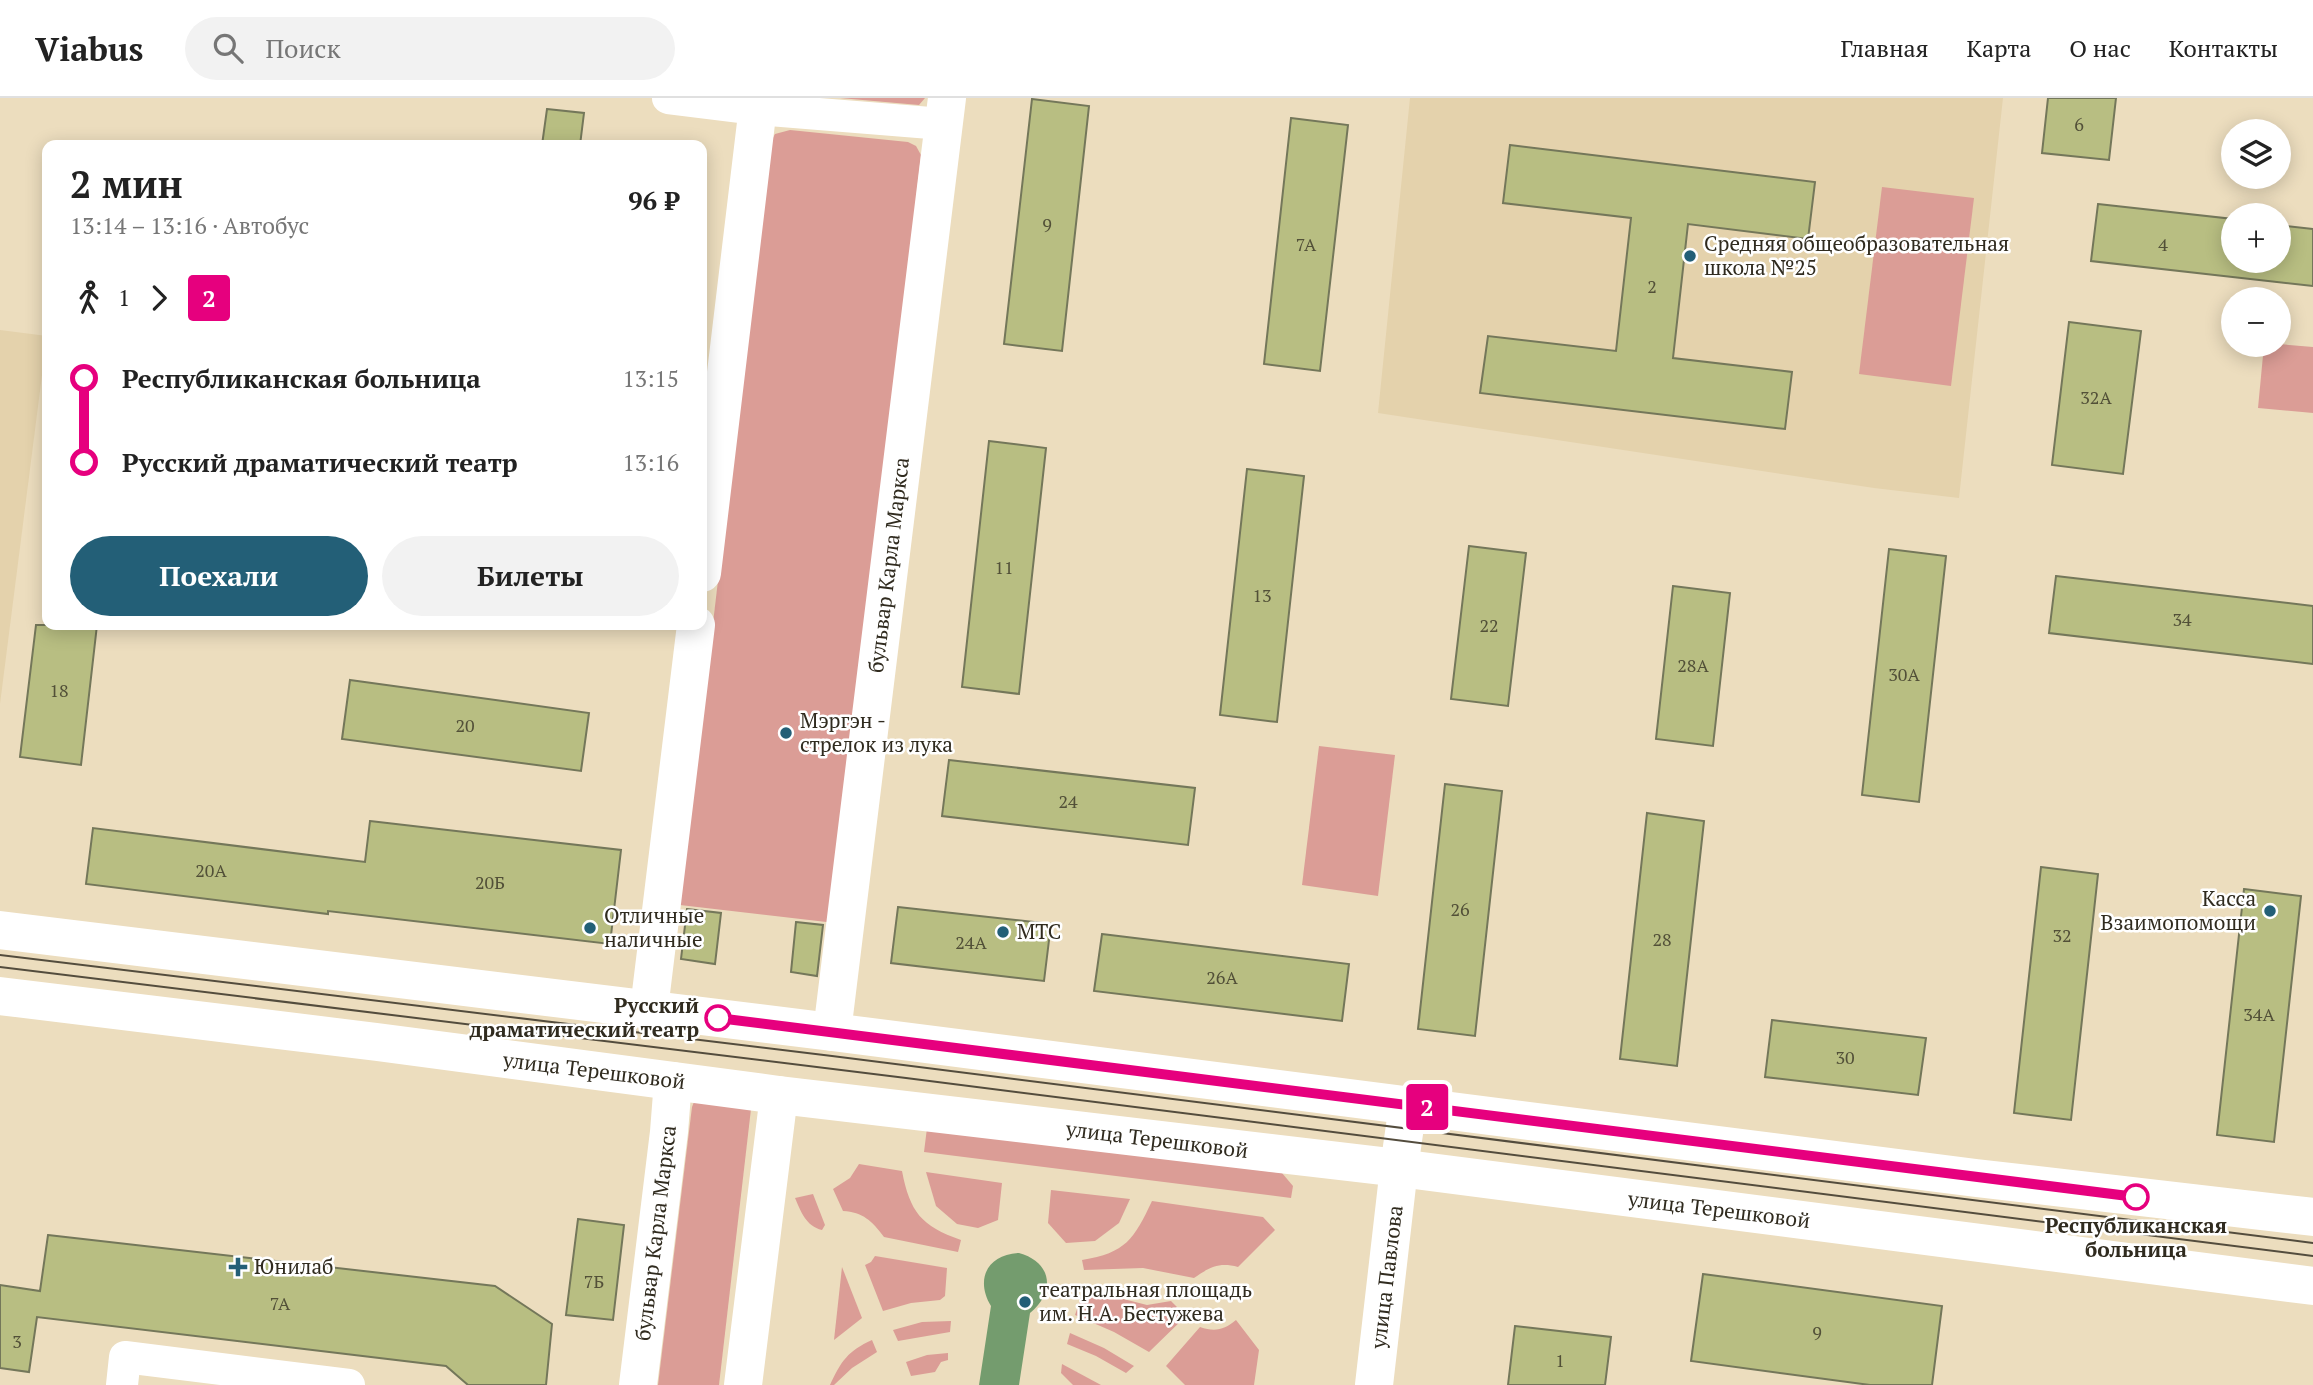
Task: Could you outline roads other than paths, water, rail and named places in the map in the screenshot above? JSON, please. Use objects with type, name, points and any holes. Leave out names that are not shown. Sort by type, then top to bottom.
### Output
[{"type":"main road","points":[[707,531],[758,103]]},
{"type":"main road","name":"бульвар Карла Маркса","points":[[832,1032],[945,111]]},
{"type":"main road","points":[[649,1009],[695,630]]},
{"type":"main road","points":[[0,930],[649,1009],[1976,1178],[2313,1217]]},
{"type":"main road","name":"улица Терешковой","points":[[0,996],[779,1095],[1399,1168],[2313,1286]]},
{"type":"main road","name":"бульвар Карла Маркса","points":[[638,1385],[673,1081]]},
{"type":"main road","points":[[743,1385],[779,1095]]},
{"type":"main road","name":"улица Павлова","points":[[1374,1385],[1408,1105]]},
{"type":"street","points":[[668,98],[945,111]]},
{"type":"street","points":[[122,1385],[125,1357],[349,1385]]},
{"type":"tram line","points":[[0,955],[832,1056],[2313,1243]]},
{"type":"tram line","points":[[0,967],[906,1078],[2313,1256]]},
{"type":"place","name":"Средняя общеобразовательная школа №25","points":[[1690,256]]},
{"type":"place","name":"Мэргэн - стрелок из лука","points":[[786,733]]},
{"type":"place","name":"Касса Взаимопомощи","points":[[2270,911]]},
{"type":"place","name":"Отличные наличные","points":[[590,928]]},
{"type":"place","name":"МТС","points":[[1003,932]]},
{"type":"place","name":"Русский драматический театр","points":[[718,1018]]},
{"type":"place","name":"Республиканская больница","points":[[2136,1197]]},
{"type":"place","name":"Юнилаб","points":[[238,1267]]},
{"type":"place","name":"театральная площадь им. Н.А. Бестужева","points":[[1025,1302]]}]
